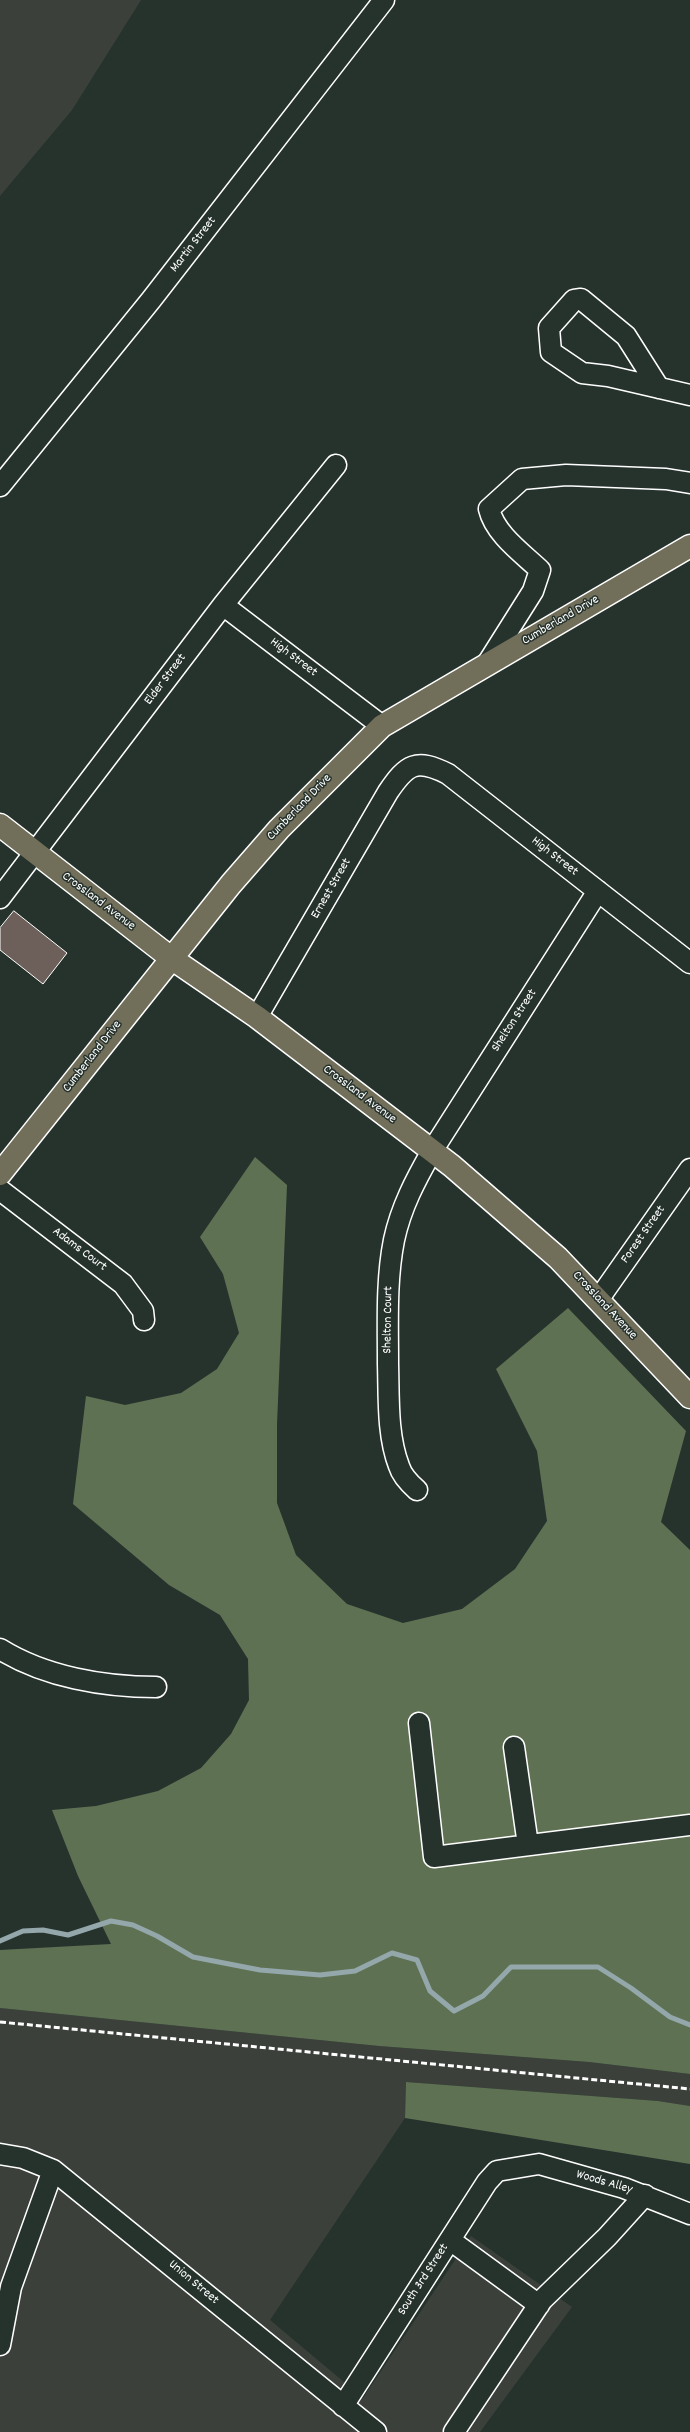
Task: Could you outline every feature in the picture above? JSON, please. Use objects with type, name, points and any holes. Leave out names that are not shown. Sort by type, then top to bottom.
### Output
[{"type":"main road","name":"Cumberland Drive","points":[[0,1174],[231,884],[279,828],[382,726],[690,546]]},
{"type":"main road","name":"Crossland Avenue","points":[[0,825],[35,854],[171,958],[256,1017],[432,1151],[506,1211],[558,1258],[690,1397]]},
{"type":"street","name":"Martin Street","points":[[0,486],[151,300],[384,0]]},
{"type":"street","points":[[659,388],[626,336],[581,300],[574,300],[549,328],[551,352],[582,374],[608,376],[659,388],[690,395]]},
{"type":"street","name":"Elder Street","points":[[0,898],[35,854],[223,605],[336,465]]},
{"type":"street","points":[[487,664],[533,591],[540,570],[510,542],[491,517],[489,509],[504,494],[522,479],[566,475],[666,479],[690,483]]},
{"type":"street","name":"High Street","points":[[223,605],[382,726]]},
{"type":"street","name":"High Street","points":[[413,766],[424,764],[448,774],[690,963]]},
{"type":"street","name":"Ernest Street","points":[[256,1017],[388,792],[403,771],[413,766]]},
{"type":"street","name":"Shelton Street","points":[[432,1151],[598,891]]},
{"type":"street","name":"Shelton Court","points":[[417,1490],[407,1482],[399,1467],[394,1451],[389,1387],[388,1311],[394,1240],[401,1212],[432,1151]]},
{"type":"street","name":"Forest Street","points":[[598,1300],[690,1169]]},
{"type":"street","name":"Adams Court","points":[[0,1190],[123,1284],[142,1311],[144,1320]]},
{"type":"street","points":[[0,1649],[43,1669],[89,1682],[156,1688]]},
{"type":"street","points":[[419,1723],[434,1857],[690,1825]]},
{"type":"street","points":[[514,1747],[528,1845]]},
{"type":"street","name":"Union Street","points":[[0,2154],[23,2158],[53,2170],[376,2432]]},
{"type":"street","name":"Woods Alley","points":[[515,2166],[539,2164],[644,2195],[690,2214]]},
{"type":"street","name":"South 3rd Street","points":[[343,2406],[487,2182],[498,2171],[515,2166]]},
{"type":"street","points":[[0,2345],[5,2287],[53,2170]]},
{"type":"street","points":[[454,2432],[539,2305],[607,2237],[644,2195]]},
{"type":"street","points":[[450,2240],[539,2305]]},
{"type":"shaded area","points":[[0,0],[141,0],[72,110],[0,196]]},
{"type":"shaded area","points":[[0,2008],[379,2046],[589,2062],[690,2074],[690,2106],[658,2101],[406,2082],[405,2118],[270,2320],[363,2398],[471,2236],[572,2307],[480,2432],[0,2432]]},
{"type":"green space","points":[[255,1157],[287,1185],[277,1424],[277,1503],[296,1555],[347,1604],[403,1623],[462,1609],[515,1569],[547,1521],[537,1451],[496,1369],[568,1308],[686,1431],[661,1522],[690,1550],[690,2074],[589,2062],[379,2046],[0,2008],[0,1950],[111,1944],[78,1876],[52,1810],[96,1806],[158,1791],[201,1768],[231,1734],[249,1700],[248,1659],[220,1615],[169,1585],[73,1504],[86,1396],[125,1405],[181,1393],[217,1369],[239,1333],[223,1274],[200,1237]]},
{"type":"green space","points":[[406,2082],[658,2101],[690,2106],[690,2164],[405,2118]]},
{"type":"building","points":[[14,911],[67,953],[43,984],[0,950],[0,928]]},
{"type":"waterway","points":[[0,1941],[23,1931],[43,1930],[68,1935],[111,1921],[133,1925],[157,1936],[193,1957],[260,1970],[320,1975],[355,1971],[392,1953],[417,1960],[430,1991],[454,2011],[483,1996],[511,1967],[598,1967],[631,1988],[670,2017],[690,2025]]},
{"type":"railway","points":[[0,2022],[690,2089]]}]
